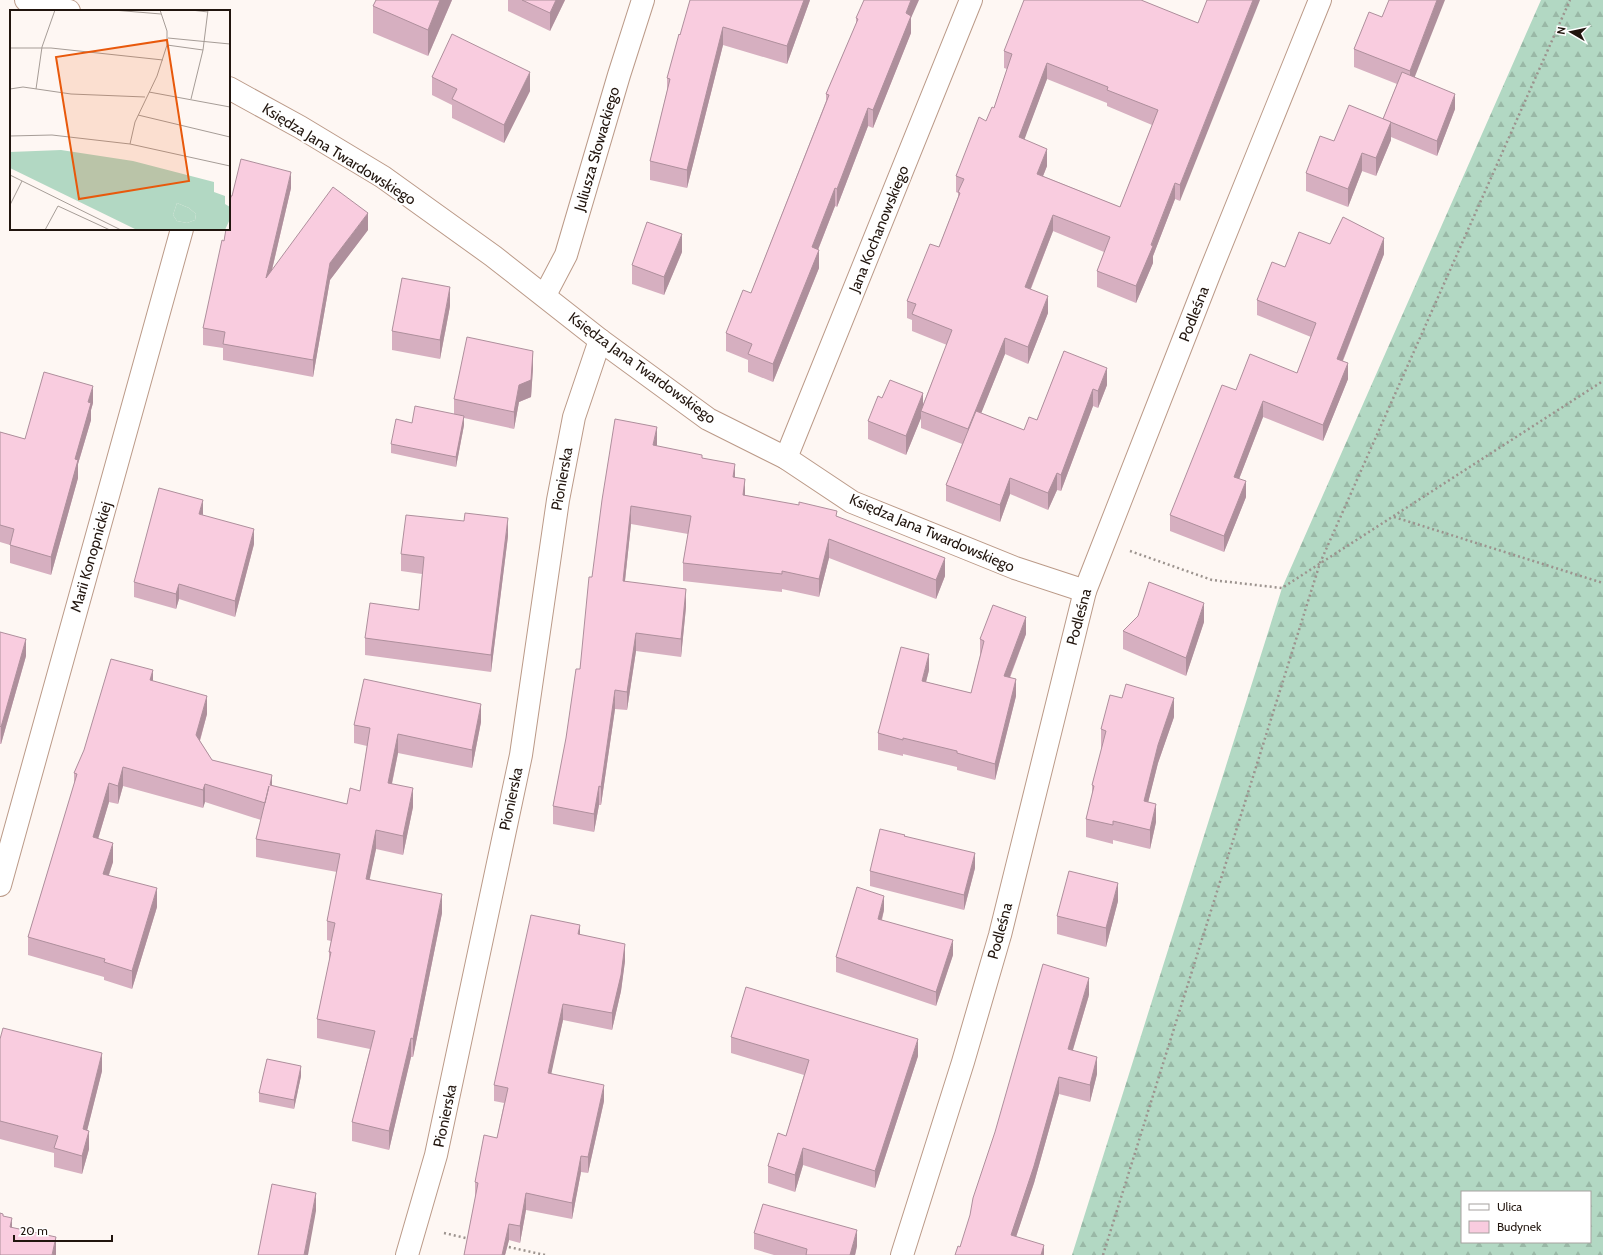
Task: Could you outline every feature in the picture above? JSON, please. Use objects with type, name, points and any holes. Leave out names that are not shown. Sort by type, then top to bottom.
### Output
[{"type":"street","points":[[26,0],[68,7]]},
{"type":"street","name":"Juliusza Słowackiego","points":[[545,295],[566,255],[619,74],[643,0]]},
{"type":"street","name":"Jana Kochanowskiego","points":[[786,458],[971,0]]},
{"type":"street","name":"Podleśna","points":[[902,1255],[963,1062],[1000,935],[1085,591],[1210,272],[1320,0]]},
{"type":"street","name":"Księdza Jana Twardowskiego","points":[[230,89],[300,126],[383,177],[493,256],[545,295],[600,340],[708,419],[786,458],[852,502],[1015,568],[1085,591]]},
{"type":"street","name":"Marii Konopnickiej","points":[[0,885],[182,230]]},
{"type":"street","name":"Pionierska","points":[[407,1255],[436,1155],[521,755],[558,500],[574,416],[600,340]]},
{"type":"path","points":[[1103,1255],[1320,564],[1570,0]]},
{"type":"path","points":[[1105,542],[1212,580],[1282,588],[1603,381]]},
{"type":"path","points":[[1393,516],[1603,583]]},
{"type":"path","points":[[416,1227],[476,1240]]},
{"type":"path","points":[[499,1245],[545,1255]]},
{"type":"green space","points":[[1541,0],[1603,0],[1603,1255],[1072,1255],[1282,588]]},
{"type":"building","points":[[376,0],[440,0],[428,30],[373,6]]},
{"type":"building","points":[[522,0],[556,0],[550,13]]},
{"type":"building","points":[[690,0],[804,0],[787,46],[723,27],[687,170],[650,161],[670,79],[667,78]]},
{"type":"building","points":[[864,0],[911,0],[906,13],[911,16],[873,110],[868,108],[837,189],[835,188],[812,247],[819,250],[773,364],[748,354],[752,344],[726,333],[743,290],[751,293],[829,95],[826,94],[858,19],[856,18]]},
{"type":"building","points":[[1024,0],[1141,0],[1198,23],[1207,0],[1253,0],[1180,185],[1175,183],[1151,245],[1153,246],[1136,286],[1097,271],[1110,237],[1053,215],[1025,287],[1048,296],[1028,347],[1005,338],[968,429],[921,411],[952,330],[912,314],[916,304],[907,301],[930,244],[939,247],[964,179],[956,176],[979,117],[986,121],[992,107],[994,108],[1012,54],[1004,51]],"holes":[[[1047,63],[1108,87],[1107,90],[1158,110],[1120,207],[1037,174],[1047,149],[1019,137]]]},
{"type":"building","points":[[1389,0],[1437,0],[1410,71],[1354,49],[1369,12],[1382,17]]},
{"type":"building","points":[[452,34],[530,72],[504,125],[452,99],[457,89],[432,77]]},
{"type":"building","points":[[1402,72],[1455,94],[1437,141],[1383,119]]},
{"type":"building","points":[[1349,105],[1391,122],[1376,158],[1362,153],[1348,189],[1306,173],[1320,136],[1334,141]]},
{"type":"building","points":[[241,159],[291,172],[266,278],[333,187],[368,213],[330,263],[313,360],[223,344],[225,332],[203,328],[222,240],[224,241],[226,230],[230,230],[230,202]]},
{"type":"building","points":[[1343,217],[1384,238],[1337,359],[1348,363],[1323,425],[1263,401],[1234,477],[1246,481],[1224,536],[1170,515],[1222,385],[1236,390],[1250,354],[1297,373],[1316,323],[1257,300],[1272,262],[1285,267],[1299,232],[1330,244]]},
{"type":"building","points":[[647,222],[682,234],[664,277],[632,265]]},
{"type":"building","points":[[402,278],[450,287],[440,340],[392,331]]},
{"type":"building","points":[[467,337],[533,351],[531,380],[519,385],[514,412],[454,399]]},
{"type":"building","points":[[1064,351],[1107,368],[1098,391],[1093,389],[1061,475],[1057,473],[1048,493],[1010,478],[1000,505],[946,485],[976,411],[1024,430],[1029,417],[1037,420]]},
{"type":"building","points":[[44,372],[93,386],[88,402],[91,403],[75,459],[78,460],[51,557],[10,545],[14,529],[0,525],[0,432],[25,439]]},
{"type":"building","points":[[890,380],[923,393],[906,436],[868,421],[878,396],[882,398]]},
{"type":"building","points":[[415,406],[464,416],[456,457],[391,444],[396,419],[412,423]]},
{"type":"building","points":[[615,419],[657,427],[653,445],[702,455],[702,458],[735,464],[733,477],[745,479],[743,495],[799,505],[799,502],[837,511],[836,516],[945,558],[936,580],[829,539],[819,579],[782,571],[782,574],[683,563],[691,516],[631,506],[623,581],[686,589],[681,639],[636,633],[627,692],[615,690],[601,787],[599,786],[594,814],[553,806],[566,738],[576,669],[580,669],[589,577],[592,577]]},
{"type":"building","points":[[159,488],[203,500],[199,514],[254,529],[235,601],[179,584],[176,594],[134,582]]},
{"type":"building","points":[[465,513],[508,518],[491,655],[365,638],[370,603],[419,610],[424,557],[401,554],[406,515],[464,521]]},
{"type":"building","points":[[1149,582],[1204,603],[1186,658],[1123,631],[1138,616]]},
{"type":"building","points":[[993,605],[1026,617],[1004,676],[1016,679],[995,764],[957,753],[957,751],[903,738],[903,740],[878,733],[901,647],[929,654],[922,681],[971,693],[984,641],[980,639]]},
{"type":"building","points":[[0,632],[26,639],[1,727],[0,726]]},
{"type":"building","points":[[111,659],[153,670],[150,680],[207,696],[196,735],[212,760],[272,775],[270,785],[347,804],[350,788],[360,791],[370,728],[354,725],[364,679],[481,704],[472,750],[398,734],[388,783],[413,788],[403,836],[376,830],[366,879],[442,894],[413,1039],[411,1038],[389,1131],[352,1122],[375,1031],[317,1019],[331,952],[329,952],[335,923],[327,921],[340,854],[256,839],[265,803],[205,784],[203,790],[123,767],[118,786],[109,783],[93,837],[113,843],[103,874],[157,888],[132,971],[104,962],[105,959],[28,937],[77,774],[74,773],[84,750]]},
{"type":"building","points":[[1126,684],[1174,698],[1158,745],[1144,801],[1156,804],[1150,830],[1113,821],[1113,825],[1086,819],[1094,786],[1092,785],[1106,731],[1101,729],[1110,695],[1122,698]]},
{"type":"building","points":[[880,829],[975,853],[964,895],[870,871]]},
{"type":"building","points":[[1069,871],[1118,883],[1106,928],[1057,916]]},
{"type":"building","points":[[857,887],[884,896],[878,919],[953,940],[936,992],[836,957]]},
{"type":"building","points":[[531,915],[580,925],[578,934],[625,944],[621,975],[612,1013],[563,1004],[548,1073],[604,1085],[588,1157],[581,1156],[572,1203],[526,1193],[520,1226],[509,1224],[502,1255],[464,1255],[478,1183],[475,1182],[484,1135],[497,1138],[508,1088],[494,1085]]},
{"type":"building","points":[[1043,964],[1089,978],[1068,1049],[1097,1057],[1090,1085],[1059,1077],[1034,1166],[1011,1235],[1044,1245],[1041,1255],[955,1255],[958,1246],[960,1247],[970,1215],[973,1198],[995,1132]]},
{"type":"building","points":[[746,987],[918,1039],[875,1171],[803,1148],[795,1175],[768,1166],[778,1133],[786,1136],[809,1060],[731,1037]]},
{"type":"building","points":[[3,1028],[102,1053],[83,1129],[89,1131],[82,1156],[54,1148],[58,1136],[0,1121],[0,1039]]},
{"type":"building","points":[[267,1059],[301,1066],[294,1100],[259,1093]]},
{"type":"building","points":[[272,1184],[316,1193],[304,1255],[258,1255]]},
{"type":"building","points":[[763,1204],[857,1230],[850,1255],[806,1255],[807,1249],[754,1233]]},
{"type":"building","points":[[0,1213],[3,1214],[3,1216],[12,1218],[10,1227],[56,1237],[52,1255],[0,1255]]}]
